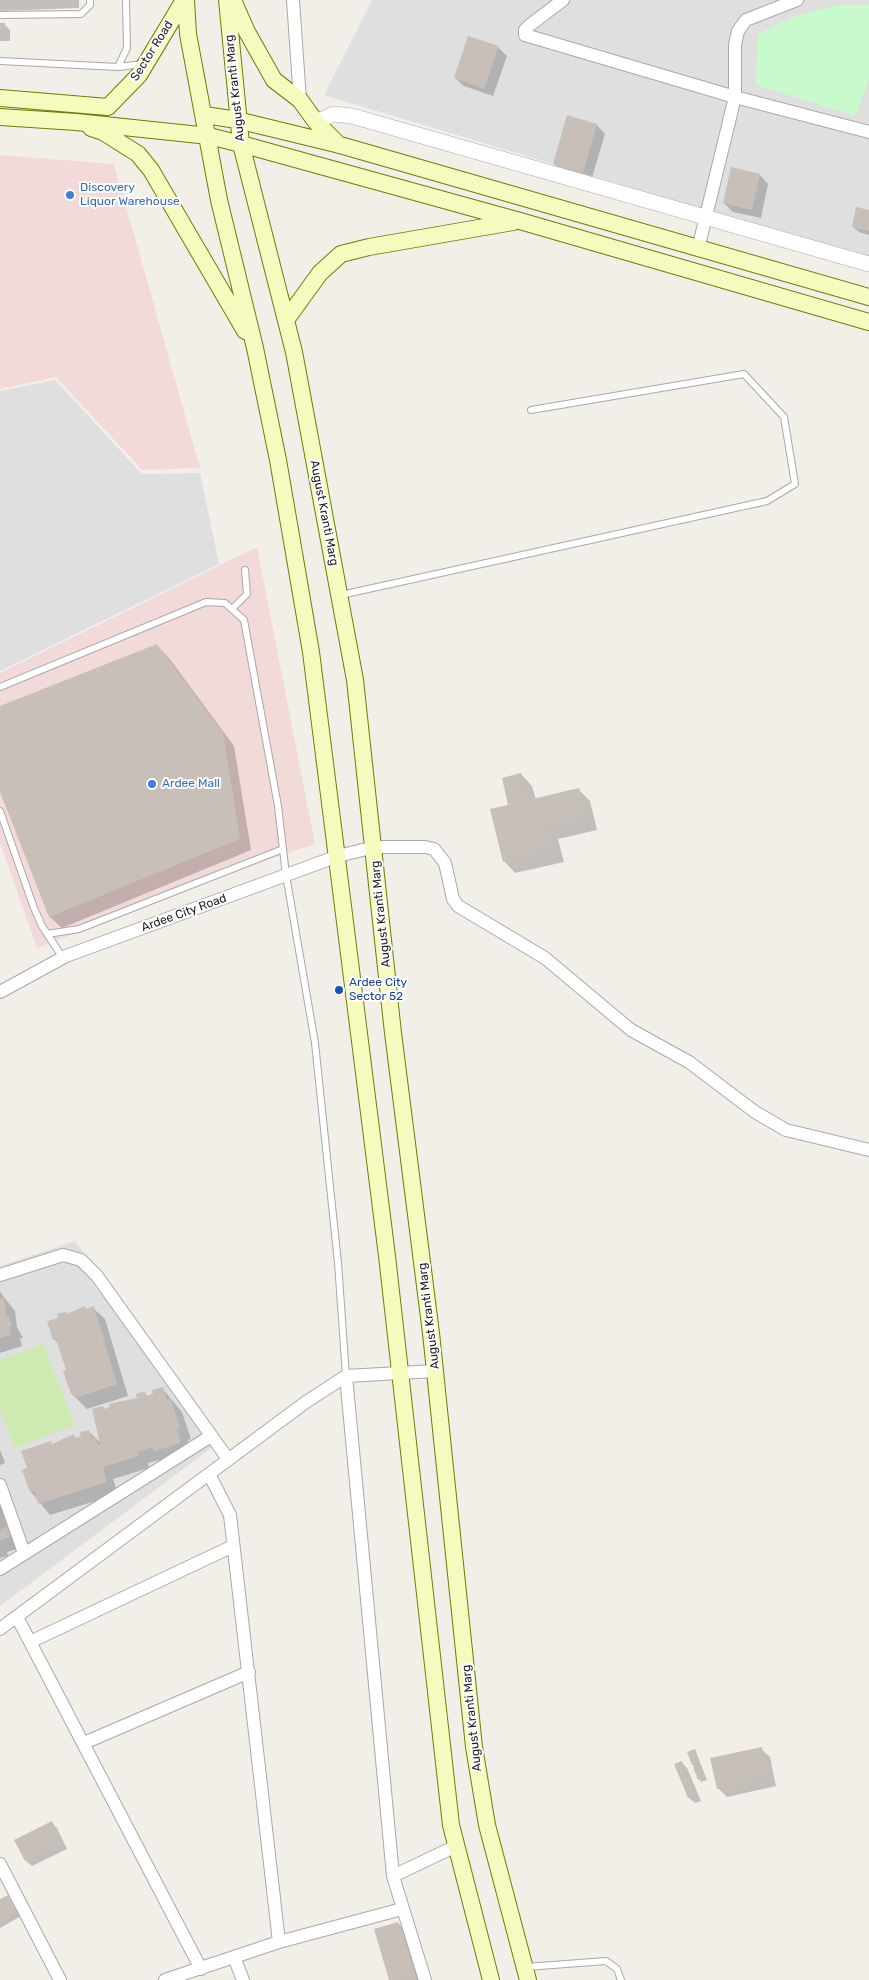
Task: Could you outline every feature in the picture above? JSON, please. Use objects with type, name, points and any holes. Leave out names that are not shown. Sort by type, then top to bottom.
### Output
[{"type":"main road","name":"Sector Road","points":[[0,98],[108,107],[127,89],[146,64],[185,0]]},
{"type":"main road","points":[[185,0],[188,34],[209,136],[219,200],[255,348],[278,460],[312,652],[400,1372],[451,1825],[491,1980]]},
{"type":"main road","name":"August Kranti Marg","points":[[227,0],[237,120],[241,144],[286,320],[355,680],[375,847],[393,1032],[435,1371],[474,1747],[487,1825],[526,1974]]},
{"type":"main road","points":[[233,0],[247,32],[274,80],[300,100],[316,122],[340,145]]},
{"type":"main road","points":[[205,115],[237,120],[340,145],[869,296]]},
{"type":"main road","points":[[0,117],[76,122],[209,136],[520,221],[869,322]]},
{"type":"main road","points":[[76,122],[103,132],[138,154],[151,170],[255,348]]},
{"type":"main road","points":[[286,320],[320,273],[342,254],[369,247],[520,221]]},
{"type":"street","points":[[293,0],[300,100]]},
{"type":"street","points":[[563,0],[530,25],[525,30],[525,36],[735,97],[868,129]]},
{"type":"street","points":[[698,248],[735,97],[735,45],[738,31],[746,20],[797,0]]},
{"type":"street","points":[[316,122],[334,114],[352,116],[869,264]]},
{"type":"street","name":"Ardee City Road","points":[[0,992],[63,958],[338,856],[375,847],[434,849],[445,863],[453,899],[458,906],[545,958],[631,1030],[689,1062],[755,1112],[786,1130],[869,1150]]},
{"type":"street","points":[[0,1275],[63,1255],[81,1260],[97,1276],[228,1459]]},
{"type":"street","points":[[0,1630],[228,1459],[306,1402],[346,1376],[435,1371]]},
{"type":"street","points":[[346,1376],[394,1876],[402,1909],[425,1980]]},
{"type":"street","points":[[0,1569],[211,1436]]},
{"type":"street","points":[[209,1474],[230,1515],[280,1942]]},
{"type":"street","points":[[0,1485],[24,1553]]},
{"type":"street","points":[[30,1642],[234,1546]]},
{"type":"street","points":[[17,1618],[200,1968]]},
{"type":"street","points":[[84,1743],[249,1672]]},
{"type":"street","points":[[394,1876],[456,1846]]},
{"type":"street","points":[[0,1864],[60,1980]]},
{"type":"street","points":[[166,1980],[280,1942],[402,1909]]},
{"type":"street","points":[[234,1958],[244,1980]]},
{"type":"lane","points":[[0,15],[81,14],[90,5],[90,0]]},
{"type":"lane","points":[[118,67],[127,48],[126,0]]},
{"type":"lane","points":[[0,61],[118,67],[146,64]]},
{"type":"lane","points":[[339,595],[767,501],[794,484],[784,417],[744,374],[531,410]]},
{"type":"lane","points":[[232,609],[247,594],[245,570]]},
{"type":"lane","points":[[0,687],[206,602],[226,603],[244,620],[278,806],[286,875],[315,1043],[338,1263],[346,1376]]},
{"type":"lane","points":[[0,812],[34,908],[47,934],[63,958]]},
{"type":"lane","points":[[47,934],[79,928],[283,849]]},
{"type":"lane","points":[[526,1974],[606,1961],[617,1968],[621,1980]]},
{"type":"shaded area","points":[[372,0],[869,0],[869,259],[324,95]]},
{"type":"shaded area","points":[[0,155],[114,164],[200,468],[142,470],[56,377],[0,389]]},
{"type":"shaded area","points":[[55,380],[142,474],[200,473],[219,564],[0,671],[0,391]]},
{"type":"shaded area","name":"Ardee Mall","points":[[257,547],[315,844],[263,861],[37,948],[0,843],[0,673]]},
{"type":"shaded area","points":[[75,1241],[222,1440],[0,1606],[0,1266]]},
{"type":"green space","points":[[837,5],[869,5],[869,78],[856,116],[756,85],[758,34],[790,18]]},
{"type":"green space","points":[[43,1343],[75,1425],[15,1448],[0,1410],[0,1360]]},
{"type":"building","points":[[0,23],[5,23],[5,36],[0,36]]},
{"type":"building","points":[[468,36],[499,46],[484,89],[454,78]]},
{"type":"building","points":[[567,115],[597,124],[583,173],[553,164]]},
{"type":"building","points":[[731,167],[760,174],[752,210],[723,203]]},
{"type":"building","points":[[856,207],[869,210],[869,231],[852,227]]},
{"type":"building","points":[[157,644],[223,733],[240,839],[49,917],[0,792],[0,706]]},
{"type":"building","points":[[521,773],[528,800],[579,788],[586,818],[547,827],[553,850],[503,862],[490,809],[508,805],[502,778]]},
{"type":"building","points":[[4,1298],[7,1317],[9,1317],[12,1326],[9,1327],[11,1335],[0,1338],[0,1299]]},
{"type":"building","points":[[85,1306],[86,1309],[94,1306],[117,1384],[75,1398],[71,1394],[63,1371],[66,1370],[56,1339],[53,1340],[47,1321],[58,1318],[57,1314],[66,1312],[67,1314]]},
{"type":"building","points":[[163,1387],[167,1400],[171,1399],[180,1428],[177,1429],[181,1443],[154,1451],[152,1447],[137,1452],[139,1456],[103,1467],[107,1482],[38,1504],[34,1491],[30,1492],[22,1470],[27,1468],[21,1451],[51,1441],[52,1444],[74,1434],[75,1438],[81,1436],[80,1432],[89,1430],[92,1439],[95,1438],[98,1445],[100,1444],[92,1409],[103,1406],[104,1409],[110,1407],[109,1404],[137,1398],[136,1394],[145,1391],[146,1396],[153,1394],[152,1390]]},
{"type":"building","points":[[7,1526],[10,1537],[0,1540],[0,1530]]},
{"type":"building","points":[[762,1747],[768,1778],[717,1789],[710,1758]]},
{"type":"building","points":[[695,1749],[700,1762],[692,1765],[687,1752]]},
{"type":"building","points":[[682,1761],[696,1795],[688,1798],[674,1764]]},
{"type":"building","points":[[701,1765],[705,1778],[698,1780],[693,1767]]},
{"type":"building","points":[[52,1821],[63,1843],[25,1861],[14,1840]]},
{"type":"building","points":[[8,1895],[16,1910],[0,1920],[0,1899]]},
{"type":"building","points":[[398,1922],[413,1974],[389,1980],[374,1929]]},
{"type":"place","name":"Discovery Liquor Warehouse","points":[[70,195]]},
{"type":"place","name":"Ardee Mall","points":[[152,784]]},
{"type":"place","name":"Ardee City Sector 52","points":[[339,990]]}]
